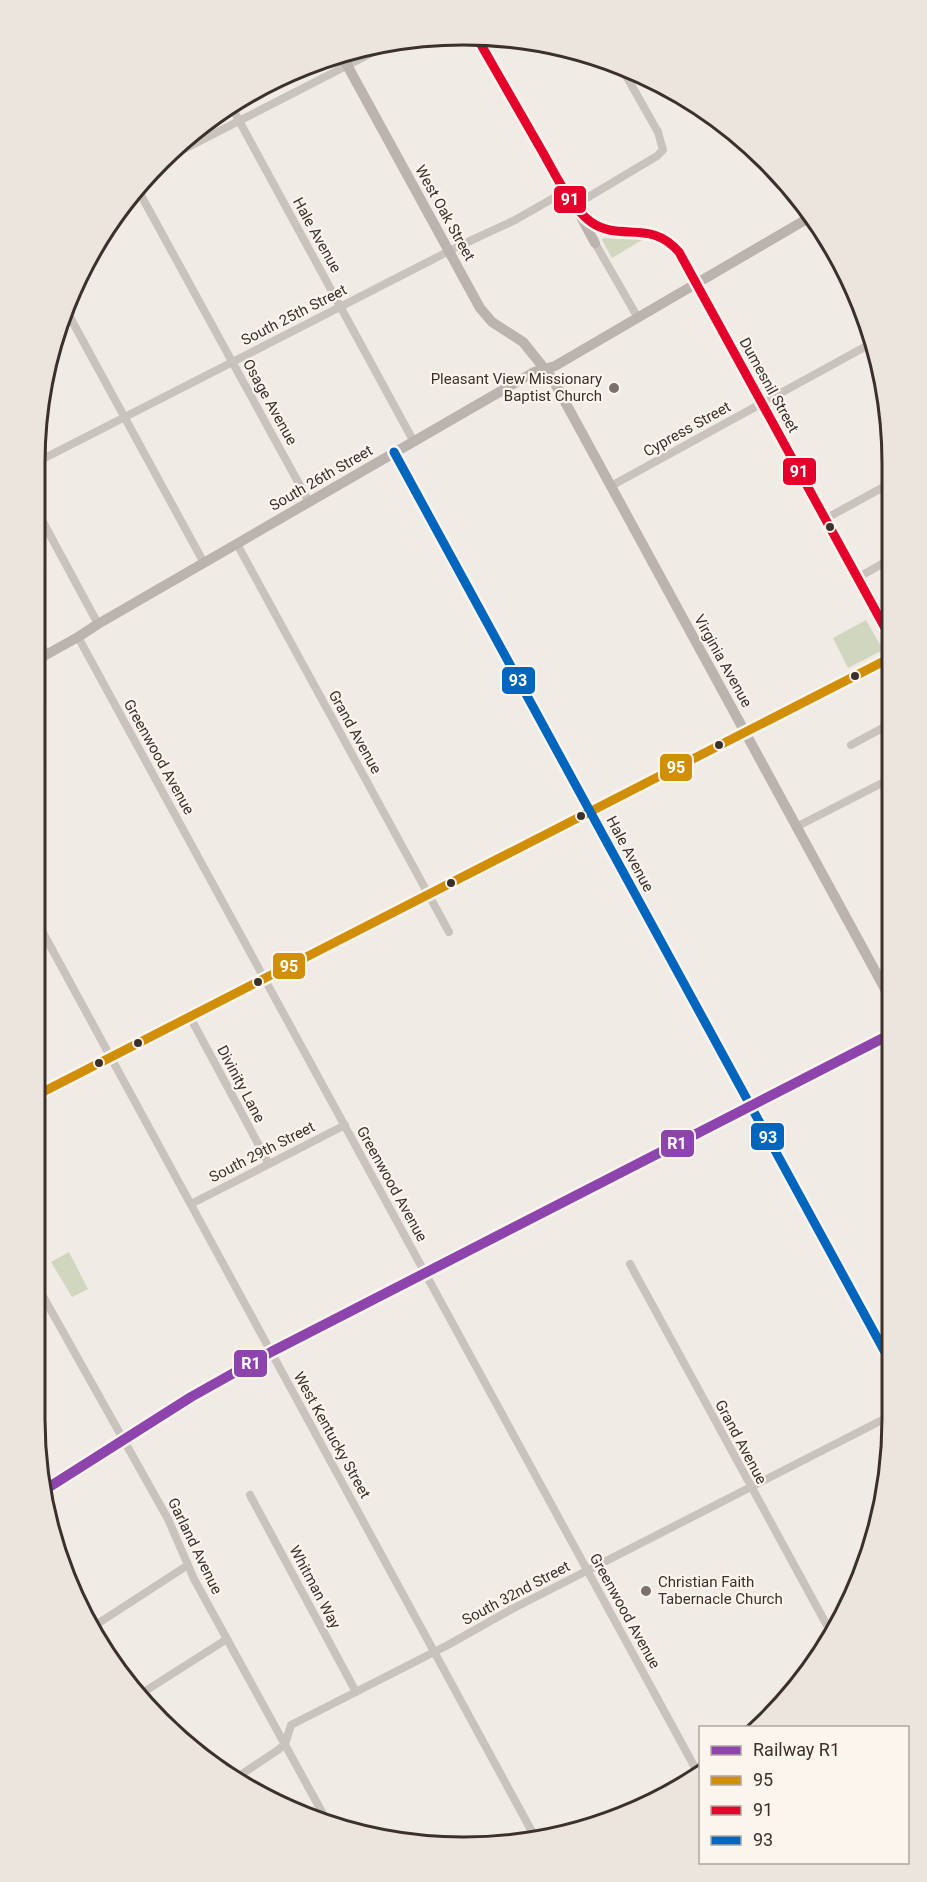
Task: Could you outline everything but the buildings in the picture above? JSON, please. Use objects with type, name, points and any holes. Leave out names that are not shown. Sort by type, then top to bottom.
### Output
[{"type":"main road","name":"Dumesnil Street","points":[[482,46],[595,243]]},
{"type":"main road","name":"West Oak Street","points":[[345,62],[474,298],[487,317],[524,342],[544,369]]},
{"type":"main road","name":"Dumesnil Street","points":[[575,205],[588,221],[599,227],[615,231],[642,231],[666,240],[679,252],[882,623]]},
{"type":"main road","name":"South 26th Street","points":[[46,654],[78,638],[98,624],[394,452],[534,372],[555,366],[804,221]]},
{"type":"main road","name":"Virginia Avenue","points":[[544,369],[553,381],[611,486],[882,984]]},
{"type":"street","points":[[193,144],[364,57]]},
{"type":"street","points":[[575,205],[663,150],[658,132],[628,79]]},
{"type":"street","name":"Hale Avenue","points":[[235,113],[414,442]]},
{"type":"street","name":"South 25th Street","points":[[45,457],[340,306],[515,220],[566,191]]},
{"type":"street","name":"Osage Avenue","points":[[142,197],[309,502]]},
{"type":"street","name":"Dumesnil Street","points":[[595,243],[638,318]]},
{"type":"street","points":[[71,319],[204,563]]},
{"type":"street","name":"Cypress Street","points":[[611,486],[865,347]]},
{"type":"street","name":"Hale Avenue","points":[[394,452],[882,1347]]},
{"type":"street","points":[[825,519],[882,488]]},
{"type":"street","points":[[45,527],[98,624]]},
{"type":"street","name":"Grand Avenue","points":[[237,544],[448,932]]},
{"type":"street","points":[[857,578],[882,564]]},
{"type":"street","name":"Greenwood Avenue","points":[[78,638],[695,1767]]},
{"type":"street","points":[[45,1090],[882,662]]},
{"type":"street","points":[[851,745],[882,728]]},
{"type":"street","points":[[796,827],[882,783]]},
{"type":"street","name":"West Kentucky Street","points":[[45,938],[532,1831]]},
{"type":"street","name":"Divinity Lane","points":[[190,1017],[269,1164]]},
{"type":"street","name":"South 29th Street","points":[[191,1203],[345,1125]]},
{"type":"street","name":"Grand Avenue","points":[[630,1264],[827,1626]]},
{"type":"street","name":"Garland Avenue","points":[[45,1301],[168,1519],[188,1565],[322,1812]]},
{"type":"street","name":"South 32nd Street","points":[[242,1773],[285,1744],[291,1725],[882,1420]]},
{"type":"street","name":"Whitman Way","points":[[250,1495],[356,1692]]},
{"type":"street","points":[[98,1623],[188,1565]]},
{"type":"street","points":[[146,1691],[227,1639]]},
{"type":"green space","points":[[603,238],[642,240],[612,258]]},
{"type":"green space","points":[[866,620],[882,651],[848,668],[833,638]]},
{"type":"green space","points":[[69,1252],[88,1289],[72,1297],[51,1262]]},
{"type":"rail line","name":"R1","points":[[51,1486],[191,1397],[271,1352],[882,1039]]},
{"type":"transit line","name":"91","points":[[482,46],[564,189],[584,216],[602,228],[657,236],[679,252],[882,622]]},
{"type":"transit line","name":"93","points":[[394,452],[882,1347]]},
{"type":"transit line","name":"95","points":[[45,1091],[882,662]]},
{"type":"place","name":"Pleasant View Missionary Baptist Church","points":[[614,388]]},
{"type":"place","name":"Christian Faith Tabernacle Church","points":[[646,1591]]}]
